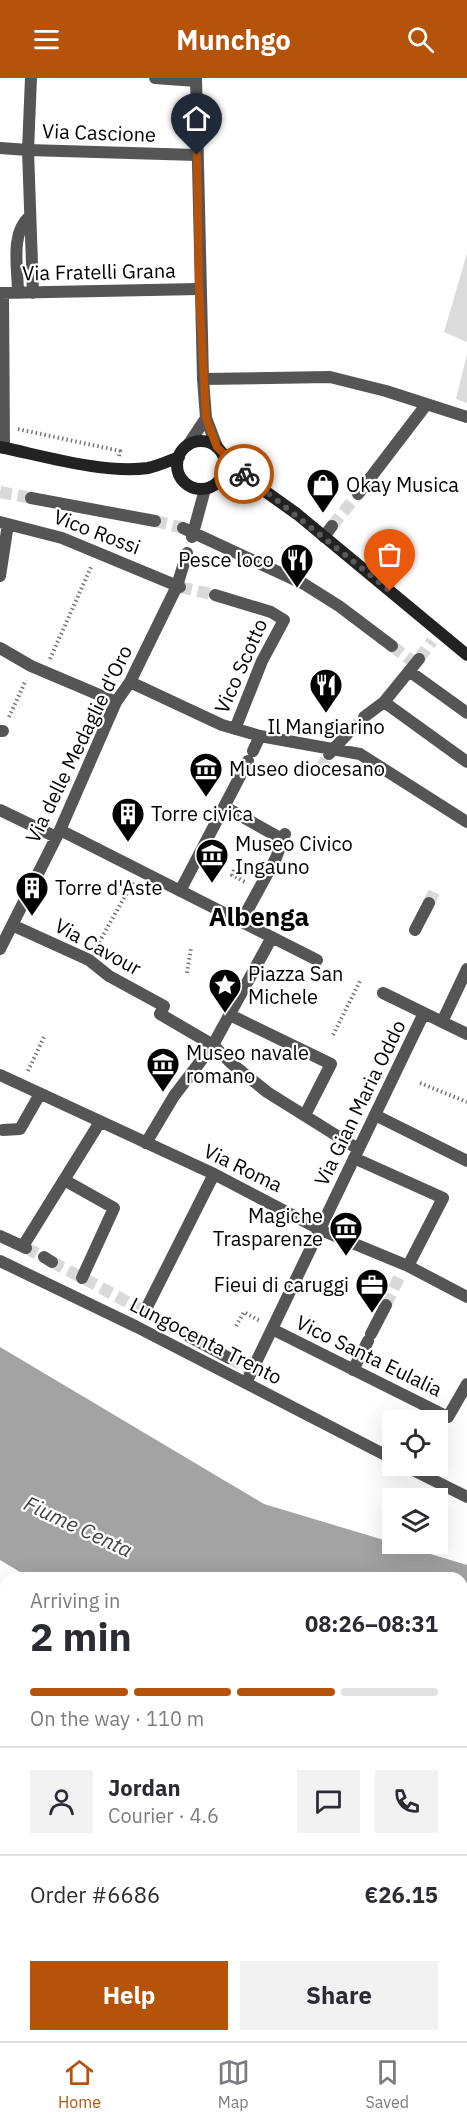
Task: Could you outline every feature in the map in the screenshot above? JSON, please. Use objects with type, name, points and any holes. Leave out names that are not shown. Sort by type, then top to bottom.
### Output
[{"type":"main road","points":[[151,468],[179,457],[188,445],[203,441],[220,450],[259,487],[324,537],[436,637],[467,655]]},
{"type":"main road","points":[[2,448],[96,465],[151,468],[180,476],[190,486],[205,489],[219,480],[224,472],[220,450]]},
{"type":"main road","points":[[179,457],[180,476]]},
{"type":"main road","points":[[219,480],[259,487]]},
{"type":"street","points":[[31,78],[28,217],[33,293]]},
{"type":"street","points":[[155,78],[196,80],[199,289],[203,379],[206,418],[220,450]]},
{"type":"street","name":"Via Cascione","points":[[0,148],[197,155]]},
{"type":"street","points":[[18,293],[17,234],[21,223],[28,217]]},
{"type":"street","name":"Via Fratelli Grana","points":[[2,293],[199,289]]},
{"type":"street","points":[[2,293],[2,448]]},
{"type":"street","points":[[203,379],[330,377],[386,391],[467,417]]},
{"type":"street","points":[[358,494],[426,405]]},
{"type":"street","points":[[188,445],[206,418]]},
{"type":"street","points":[[205,489],[189,533],[304,584],[392,646]]},
{"type":"street","points":[[32,498],[155,521]]},
{"type":"street","points":[[0,576],[4,523]]},
{"type":"street","name":"Vico Rossi","points":[[4,523],[62,538],[179,587]]},
{"type":"street","points":[[324,537],[332,526]]},
{"type":"street","name":"Via delle Medaglie d'Oro","points":[[2,946],[58,833],[116,702],[130,682],[179,587],[188,553]]},
{"type":"street","name":"Vico Scotto","points":[[215,596],[271,612],[284,620],[262,662],[235,729]]},
{"type":"street","points":[[0,648],[31,666],[116,702]]},
{"type":"street","points":[[364,717],[384,702],[414,663],[467,714]]},
{"type":"street","points":[[130,682],[235,729],[330,751],[360,754],[467,822]]},
{"type":"street","points":[[384,702],[467,762]]},
{"type":"street","points":[[330,751],[350,731]]},
{"type":"street","points":[[180,891],[260,736]]},
{"type":"street","points":[[225,807],[284,836],[276,858],[241,922]]},
{"type":"street","points":[[0,810],[58,833],[139,871],[317,960]]},
{"type":"street","points":[[415,930],[429,903]]},
{"type":"street","name":"Via Cavour","points":[[12,925],[89,960],[109,976],[166,1005],[160,1014],[213,1045],[267,1092],[305,1115],[356,1154],[443,1198],[404,1269]]},
{"type":"street","points":[[146,1143],[174,1096],[213,1045],[272,937]]},
{"type":"street","points":[[442,1022],[467,969]]},
{"type":"street","points":[[384,993],[467,1034]]},
{"type":"street","name":"Via Gian Maria Oddo","points":[[246,1383],[250,1369],[321,1230],[424,1013]]},
{"type":"street","points":[[230,1015],[325,1059],[305,1115]]},
{"type":"street","name":"Via Roma","points":[[0,1076],[214,1174],[321,1230],[467,1297]]},
{"type":"street","points":[[3,1131],[20,1129],[40,1094]]},
{"type":"street","points":[[375,1115],[467,1161]]},
{"type":"street","points":[[0,1236],[24,1247],[66,1181],[99,1122]]},
{"type":"street","points":[[145,1311],[214,1174]]},
{"type":"street","points":[[66,1181],[114,1208],[82,1278]]},
{"type":"street","name":"Lungocenta Trento","points":[[0,1261],[137,1327],[382,1453]]},
{"type":"street","points":[[353,1370],[386,1305]]},
{"type":"street","name":"Vico Santa Eulalia","points":[[272,1329],[448,1417],[467,1384]]},
{"type":"street","points":[[190,1337],[229,1358]]},
{"type":"street","points":[[425,1476],[467,1497]]},
{"type":"path","points":[[44,672],[98,553]]},
{"type":"path","points":[[1,731],[31,666]]},
{"type":"path","points":[[89,960],[139,871]]},
{"type":"path","points":[[187,973],[191,948]]},
{"type":"path","points":[[333,1035],[360,981]]},
{"type":"path","points":[[21,1086],[44,1037]]},
{"type":"path","points":[[420,1083],[467,1102]]},
{"type":"path","points":[[236,1326],[244,1312],[272,1329]]},
{"type":"shaded area","points":[[467,253],[467,342],[444,332]]},
{"type":"shaded area","points":[[467,354],[467,403],[456,399]]},
{"type":"water","name":"Fiume Centa","points":[[0,1347],[264,1504],[382,1539],[382,1554],[430,1554],[467,1565],[467,1572],[20,1572],[0,1560]]},
{"type":"tunnel","points":[[0,492],[31,498]]},
{"type":"tunnel","points":[[332,526],[358,494]]},
{"type":"tunnel","points":[[155,521],[183,528]]},
{"type":"tunnel","points":[[180,587],[215,595]]},
{"type":"tunnel","points":[[419,659],[432,641]]},
{"type":"tunnel","points":[[392,646],[412,661]]},
{"type":"tunnel","points":[[350,731],[364,717]]},
{"type":"tunnel","points":[[320,770],[329,754]]},
{"type":"tunnel","points":[[429,903],[436,888]]},
{"type":"tunnel","points":[[26,1248],[44,1257]]},
{"type":"tunnel","points":[[52,1262],[79,1276]]},
{"type":"tunnel","points":[[386,1305],[400,1275]]},
{"type":"tunnel","points":[[85,1279],[140,1309]]},
{"type":"tunnel","points":[[149,1313],[190,1337]]},
{"type":"tunnel","points":[[229,1358],[247,1368]]},
{"type":"way so far","points":[[244,474],[297,514],[390,591]]},
{"type":"place","name":"Okay Musica","points":[[323,514]]},
{"type":"place","name":"Pesce loco","points":[[297,589]]},
{"type":"place","name":"Il Mangiarino","points":[[326,714]]},
{"type":"place","name":"Museo diocesano","points":[[206,798]]},
{"type":"place","name":"Torre civica","points":[[128,843]]},
{"type":"place","name":"Museo Civico Ingauno","points":[[212,884]]},
{"type":"place","name":"Torre d'Aste","points":[[32,917]]},
{"type":"place","name":"Piazza San Michele","points":[[225,1014]]},
{"type":"place","name":"Museo navale romano","points":[[163,1093]]},
{"type":"place","name":"Magiche Trasparenze","points":[[346,1257]]},
{"type":"place","name":"Fieui di caruggi","points":[[372,1314]]},
{"type":"district","name":"Albenga","points":[[259,917]]},
{"type":"route","points":[[197,155],[199,289],[206,418],[217,447],[244,474]]}]
